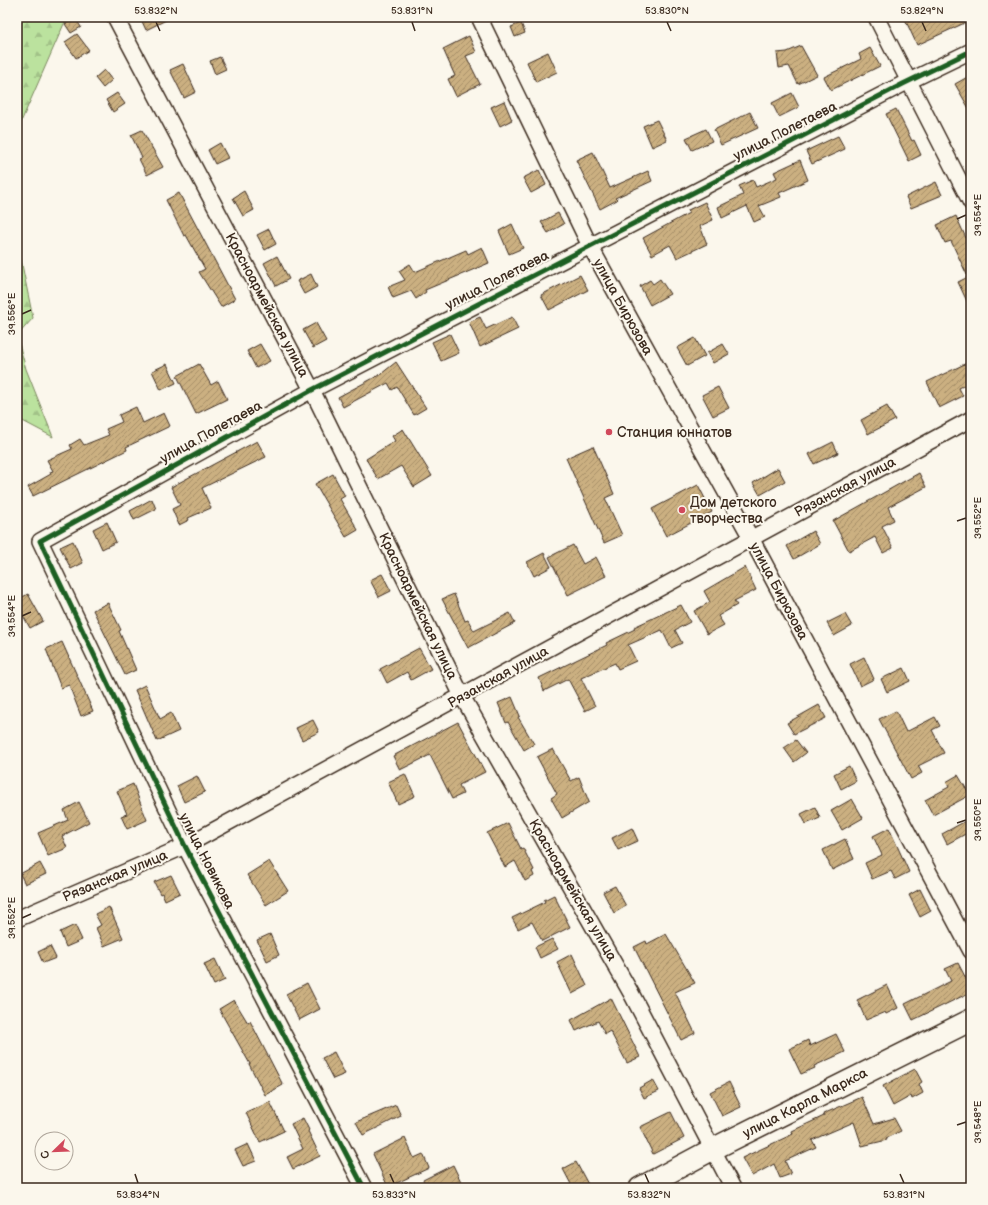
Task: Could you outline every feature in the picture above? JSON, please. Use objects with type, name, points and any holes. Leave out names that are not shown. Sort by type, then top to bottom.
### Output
[{"type":"main road","name":"улица Карла Маркса","points":[[640,1188],[713,1149],[971,1020]]},
{"type":"street","name":"Красноармейская улица","points":[[115,17],[312,390],[462,696],[631,994],[733,1188]]},
{"type":"street","name":"улица Бирюзова","points":[[479,17],[590,246],[751,538],[971,951]]},
{"type":"street","points":[[876,17],[971,203]]},
{"type":"street","name":"улица Полетаева","points":[[40,540],[312,390],[908,81],[971,51]]},
{"type":"street","name":"Рязанская улица","points":[[17,918],[185,846],[971,419]]},
{"type":"street","name":"улица Новикова","points":[[40,540],[185,846],[364,1188]]},
{"type":"green space","points":[[25,17],[67,17],[17,131],[17,29]]},
{"type":"green space","points":[[17,253],[20,255],[33,318],[17,336]]},
{"type":"green space","points":[[17,336],[26,369],[53,437],[17,418]]},
{"type":"building","points":[[140,17],[172,17],[146,30]]},
{"type":"building","points":[[904,17],[971,17],[971,20],[917,45]]},
{"type":"building","points":[[75,18],[81,27],[71,33],[65,24]]},
{"type":"building","points":[[521,23],[525,33],[515,37],[511,27]]},
{"type":"building","points":[[77,34],[89,50],[76,58],[65,42]]},
{"type":"building","points":[[469,36],[476,52],[466,56],[480,84],[456,96],[448,79],[455,76],[443,49]]},
{"type":"building","points":[[801,46],[817,75],[798,84],[789,66],[779,68],[777,53],[787,52]]},
{"type":"building","points":[[870,48],[880,66],[831,90],[824,77],[861,59],[859,54]]},
{"type":"building","points":[[548,52],[557,72],[536,82],[527,62]]},
{"type":"building","points":[[220,57],[226,69],[215,74],[210,61]]},
{"type":"building","points":[[183,64],[196,92],[184,98],[170,70]]},
{"type":"building","points":[[104,70],[112,80],[103,88],[95,78]]},
{"type":"building","points":[[971,75],[971,112],[955,84]]},
{"type":"building","points":[[117,93],[125,104],[113,112],[106,100]]},
{"type":"building","points":[[792,93],[799,107],[779,117],[772,103]]},
{"type":"building","points":[[504,101],[512,120],[500,126],[491,107]]},
{"type":"building","points":[[896,109],[912,141],[914,140],[921,155],[909,161],[886,114]]},
{"type":"building","points":[[750,112],[758,128],[721,145],[714,130]]},
{"type":"building","points":[[657,120],[667,140],[652,147],[643,126]]},
{"type":"building","points":[[706,129],[712,141],[692,150],[686,138]]},
{"type":"building","points":[[142,130],[163,167],[147,175],[139,159],[142,158],[131,135]]},
{"type":"building","points":[[838,136],[845,149],[812,164],[806,151]]},
{"type":"building","points":[[220,143],[228,158],[215,164],[208,150]]},
{"type":"building","points":[[593,152],[610,188],[648,171],[652,181],[615,198],[617,200],[600,209],[576,160]]},
{"type":"building","points":[[800,160],[808,180],[779,193],[781,197],[759,206],[765,217],[754,222],[747,206],[722,218],[718,207],[743,195],[739,186],[753,180],[756,187],[777,178],[774,172]]},
{"type":"building","points":[[539,170],[546,185],[531,193],[523,178]]},
{"type":"building","points":[[936,182],[942,195],[911,208],[906,197]]},
{"type":"building","points":[[244,191],[254,210],[243,216],[233,198]]},
{"type":"building","points":[[179,193],[235,299],[221,307],[199,272],[205,269],[186,235],[184,236],[166,200]]},
{"type":"building","points":[[705,202],[713,220],[700,226],[707,244],[677,258],[670,245],[652,255],[643,238],[689,213],[688,210]]},
{"type":"building","points":[[558,213],[564,224],[548,233],[541,222]]},
{"type":"building","points":[[956,216],[971,249],[971,310],[958,282],[968,277],[951,241],[945,243],[937,225]]},
{"type":"building","points":[[512,224],[523,248],[509,254],[499,231]]},
{"type":"building","points":[[269,229],[276,244],[265,250],[257,235]]},
{"type":"building","points":[[482,247],[489,263],[425,290],[426,292],[416,299],[411,291],[393,298],[388,287],[405,280],[399,271],[410,264],[415,272],[466,250],[468,254]]},
{"type":"building","points":[[277,256],[289,279],[276,286],[264,263]]},
{"type":"building","points":[[311,274],[317,287],[304,294],[297,281]]},
{"type":"building","points":[[580,275],[588,290],[549,310],[541,295]]},
{"type":"building","points":[[660,279],[670,294],[650,305],[640,286],[650,280],[653,284]]},
{"type":"building","points":[[480,317],[486,329],[512,317],[518,329],[480,347],[469,322]]},
{"type":"building","points":[[316,323],[326,341],[313,348],[303,330]]},
{"type":"building","points":[[450,334],[459,353],[441,361],[432,342]]},
{"type":"building","points":[[695,338],[705,356],[687,366],[677,348]]},
{"type":"building","points":[[260,344],[270,361],[256,368],[247,351]]},
{"type":"building","points":[[723,344],[729,354],[713,363],[707,353]]},
{"type":"building","points":[[971,361],[971,382],[959,388],[963,396],[939,408],[927,382]]},
{"type":"building","points":[[396,362],[426,408],[414,415],[397,387],[392,390],[388,383],[343,407],[338,397],[381,374]]},
{"type":"building","points":[[167,364],[176,383],[161,390],[152,371]]},
{"type":"building","points":[[199,364],[211,385],[218,381],[227,399],[196,414],[177,376]]},
{"type":"building","points":[[718,387],[729,408],[713,416],[702,395]]},
{"type":"building","points":[[887,406],[895,420],[868,434],[861,420]]},
{"type":"building","points":[[136,407],[143,423],[164,413],[170,426],[126,447],[127,450],[33,496],[28,487],[51,474],[50,472],[53,471],[47,460],[72,449],[70,445],[80,439],[84,445],[109,435],[106,429],[122,422],[119,415]]},
{"type":"building","points":[[403,429],[432,476],[414,487],[401,466],[378,479],[366,459],[395,441],[392,436]]},
{"type":"building","points":[[257,441],[266,457],[202,488],[211,508],[188,518],[189,520],[179,525],[172,509],[180,505],[171,487]]},
{"type":"building","points":[[833,442],[838,453],[814,464],[809,454]]},
{"type":"building","points":[[593,446],[614,494],[605,498],[622,535],[604,543],[566,458]]},
{"type":"building","points":[[778,468],[785,481],[760,495],[753,483]]},
{"type":"building","points":[[919,473],[926,487],[888,507],[894,520],[882,526],[893,548],[883,553],[875,537],[849,551],[833,521]]},
{"type":"building","points":[[333,474],[345,496],[340,499],[358,530],[346,537],[315,484]]},
{"type":"building","name":"Дом детского творчества","points":[[698,485],[712,512],[666,536],[652,509]]},
{"type":"building","points":[[152,499],[156,509],[134,520],[130,511]]},
{"type":"building","points":[[107,522],[116,542],[102,549],[93,529]]},
{"type":"building","points":[[813,531],[820,544],[794,559],[787,546]]},
{"type":"building","points":[[73,541],[83,563],[71,569],[60,547]]},
{"type":"building","points":[[573,545],[583,564],[596,557],[606,576],[568,595],[549,557]]},
{"type":"building","points":[[544,553],[551,567],[534,576],[527,562]]},
{"type":"building","points":[[745,567],[756,590],[734,601],[737,605],[718,616],[724,625],[707,634],[694,611],[710,602],[704,591]]},
{"type":"building","points":[[382,574],[391,591],[379,597],[370,580]]},
{"type":"building","points":[[28,594],[43,621],[30,628],[17,605],[17,600]]},
{"type":"building","points":[[454,594],[465,621],[468,620],[474,631],[510,613],[515,623],[468,648],[442,599]]},
{"type":"building","points":[[108,603],[121,630],[119,631],[136,670],[125,675],[93,610]]},
{"type":"building","points":[[681,605],[690,622],[675,630],[682,643],[671,648],[662,630],[628,645],[636,661],[618,669],[615,663],[581,678],[595,706],[585,711],[568,679],[544,691],[539,678],[607,645],[606,643],[635,629],[634,627]]},
{"type":"building","points":[[845,614],[852,626],[834,636],[827,623]]},
{"type":"building","points":[[62,642],[93,711],[81,716],[69,685],[61,688],[46,649]]},
{"type":"building","points":[[419,648],[431,669],[411,680],[407,672],[387,683],[380,669]]},
{"type":"building","points":[[864,657],[874,679],[860,686],[850,664]]},
{"type":"building","points":[[904,668],[910,681],[887,692],[881,679]]},
{"type":"building","points":[[145,685],[160,719],[171,713],[179,731],[157,741],[135,690]]},
{"type":"building","points":[[512,697],[520,716],[518,717],[534,744],[524,750],[508,722],[506,723],[498,703]]},
{"type":"building","points":[[819,705],[826,718],[794,734],[787,723]]},
{"type":"building","points":[[896,711],[906,732],[935,717],[940,726],[932,730],[944,753],[918,766],[922,773],[911,779],[879,719]]},
{"type":"building","points":[[313,720],[319,732],[302,740],[296,728]]},
{"type":"building","points":[[458,722],[485,772],[459,785],[463,794],[452,799],[430,755],[400,770],[393,756]]},
{"type":"building","points":[[796,740],[806,753],[794,762],[784,748]]},
{"type":"building","points":[[553,749],[571,781],[579,777],[589,802],[562,818],[551,798],[557,794],[537,757]]},
{"type":"building","points":[[849,766],[856,781],[841,789],[834,774]]},
{"type":"building","points":[[405,774],[415,796],[398,804],[388,782]]},
{"type":"building","points":[[958,775],[970,795],[933,815],[925,800],[949,787],[946,782]]},
{"type":"building","points":[[197,776],[205,792],[184,802],[177,786]]},
{"type":"building","points":[[133,784],[147,820],[127,829],[121,816],[127,814],[117,791]]},
{"type":"building","points":[[852,799],[863,818],[842,830],[831,811]]},
{"type":"building","points":[[79,802],[89,822],[62,836],[67,848],[48,856],[38,833],[68,820],[64,810]]},
{"type":"building","points":[[815,807],[820,818],[806,824],[801,814]]},
{"type":"building","points":[[971,818],[971,831],[947,844],[942,834]]},
{"type":"building","points":[[508,823],[521,849],[523,848],[534,870],[532,871],[534,876],[525,881],[515,861],[505,867],[487,833]]},
{"type":"building","points":[[632,828],[638,841],[618,850],[612,838]]},
{"type":"building","points":[[889,828],[909,872],[895,879],[891,871],[872,879],[865,863],[882,855],[873,836]]},
{"type":"building","points":[[845,839],[854,859],[832,870],[823,850]]},
{"type":"building","points":[[269,861],[288,891],[266,905],[247,875]]},
{"type":"building","points":[[40,863],[46,874],[25,884],[20,874]]},
{"type":"building","points":[[171,875],[180,893],[165,900],[154,882]]},
{"type":"building","points":[[615,886],[626,906],[614,913],[603,892]]},
{"type":"building","points":[[920,889],[931,911],[920,917],[909,895]]},
{"type":"building","points":[[554,895],[570,927],[542,941],[532,922],[518,929],[512,918],[545,902],[544,900]]},
{"type":"building","points":[[109,907],[123,938],[104,946],[96,928],[101,925],[95,914]]},
{"type":"building","points":[[75,925],[82,940],[66,947],[60,932]]},
{"type":"building","points":[[270,934],[279,955],[267,961],[257,940]]},
{"type":"building","points":[[666,934],[695,983],[675,992],[695,1033],[681,1040],[634,947],[646,941],[647,944]]},
{"type":"building","points":[[552,939],[558,949],[540,958],[535,947]]},
{"type":"building","points":[[50,946],[56,958],[43,963],[38,952]]},
{"type":"building","points":[[572,954],[587,986],[572,994],[557,962]]},
{"type":"building","points":[[215,959],[225,980],[214,985],[204,964]]},
{"type":"building","points":[[958,963],[971,988],[971,992],[913,1020],[905,1004],[951,981],[945,969]]},
{"type":"building","points":[[307,983],[320,1009],[299,1020],[286,994]]},
{"type":"building","points":[[887,985],[898,1008],[886,1014],[885,1012],[866,1020],[857,1000]]},
{"type":"building","points":[[611,998],[640,1057],[627,1063],[610,1031],[605,1034],[598,1021],[576,1031],[571,1020]]},
{"type":"building","points":[[234,1000],[248,1023],[250,1021],[283,1085],[265,1095],[250,1064],[219,1009]]},
{"type":"building","points":[[836,1034],[845,1052],[814,1066],[815,1068],[801,1074],[789,1049],[808,1040],[810,1046]]},
{"type":"building","points":[[334,1052],[345,1074],[333,1079],[322,1058]]},
{"type":"building","points":[[915,1069],[922,1082],[919,1084],[923,1093],[912,1099],[911,1096],[893,1106],[883,1086]]},
{"type":"building","points":[[653,1080],[659,1091],[644,1098],[639,1088]]},
{"type":"building","points":[[729,1082],[741,1107],[722,1116],[710,1092]]},
{"type":"building","points":[[862,1097],[874,1124],[894,1118],[901,1131],[886,1138],[887,1140],[862,1146],[854,1122],[812,1140],[816,1147],[785,1161],[791,1174],[780,1178],[774,1164],[752,1176],[742,1158],[793,1134],[792,1131],[824,1116],[823,1114]]},
{"type":"building","points":[[270,1102],[284,1131],[260,1142],[246,1113]]},
{"type":"building","points":[[396,1105],[401,1116],[363,1135],[356,1122]]},
{"type":"building","points":[[671,1112],[684,1138],[653,1154],[640,1127]]},
{"type":"building","points":[[303,1118],[320,1156],[293,1169],[287,1157],[303,1149],[291,1124]]},
{"type":"building","points":[[405,1138],[414,1158],[423,1154],[429,1168],[388,1187],[373,1154]]},
{"type":"building","points":[[248,1144],[256,1161],[243,1166],[235,1150]]},
{"type":"building","points":[[576,1162],[590,1188],[573,1188],[563,1169]]},
{"type":"building","points":[[453,1165],[464,1188],[427,1188],[423,1180]]},
{"type":"cycle path","points":[[364,1188],[185,846],[40,541],[312,390],[903,84],[971,51]]},
{"type":"place","name":"Станция юннатов","points":[[609,432]]},
{"type":"place","name":"Дом детского творчества","points":[[682,510]]}]
